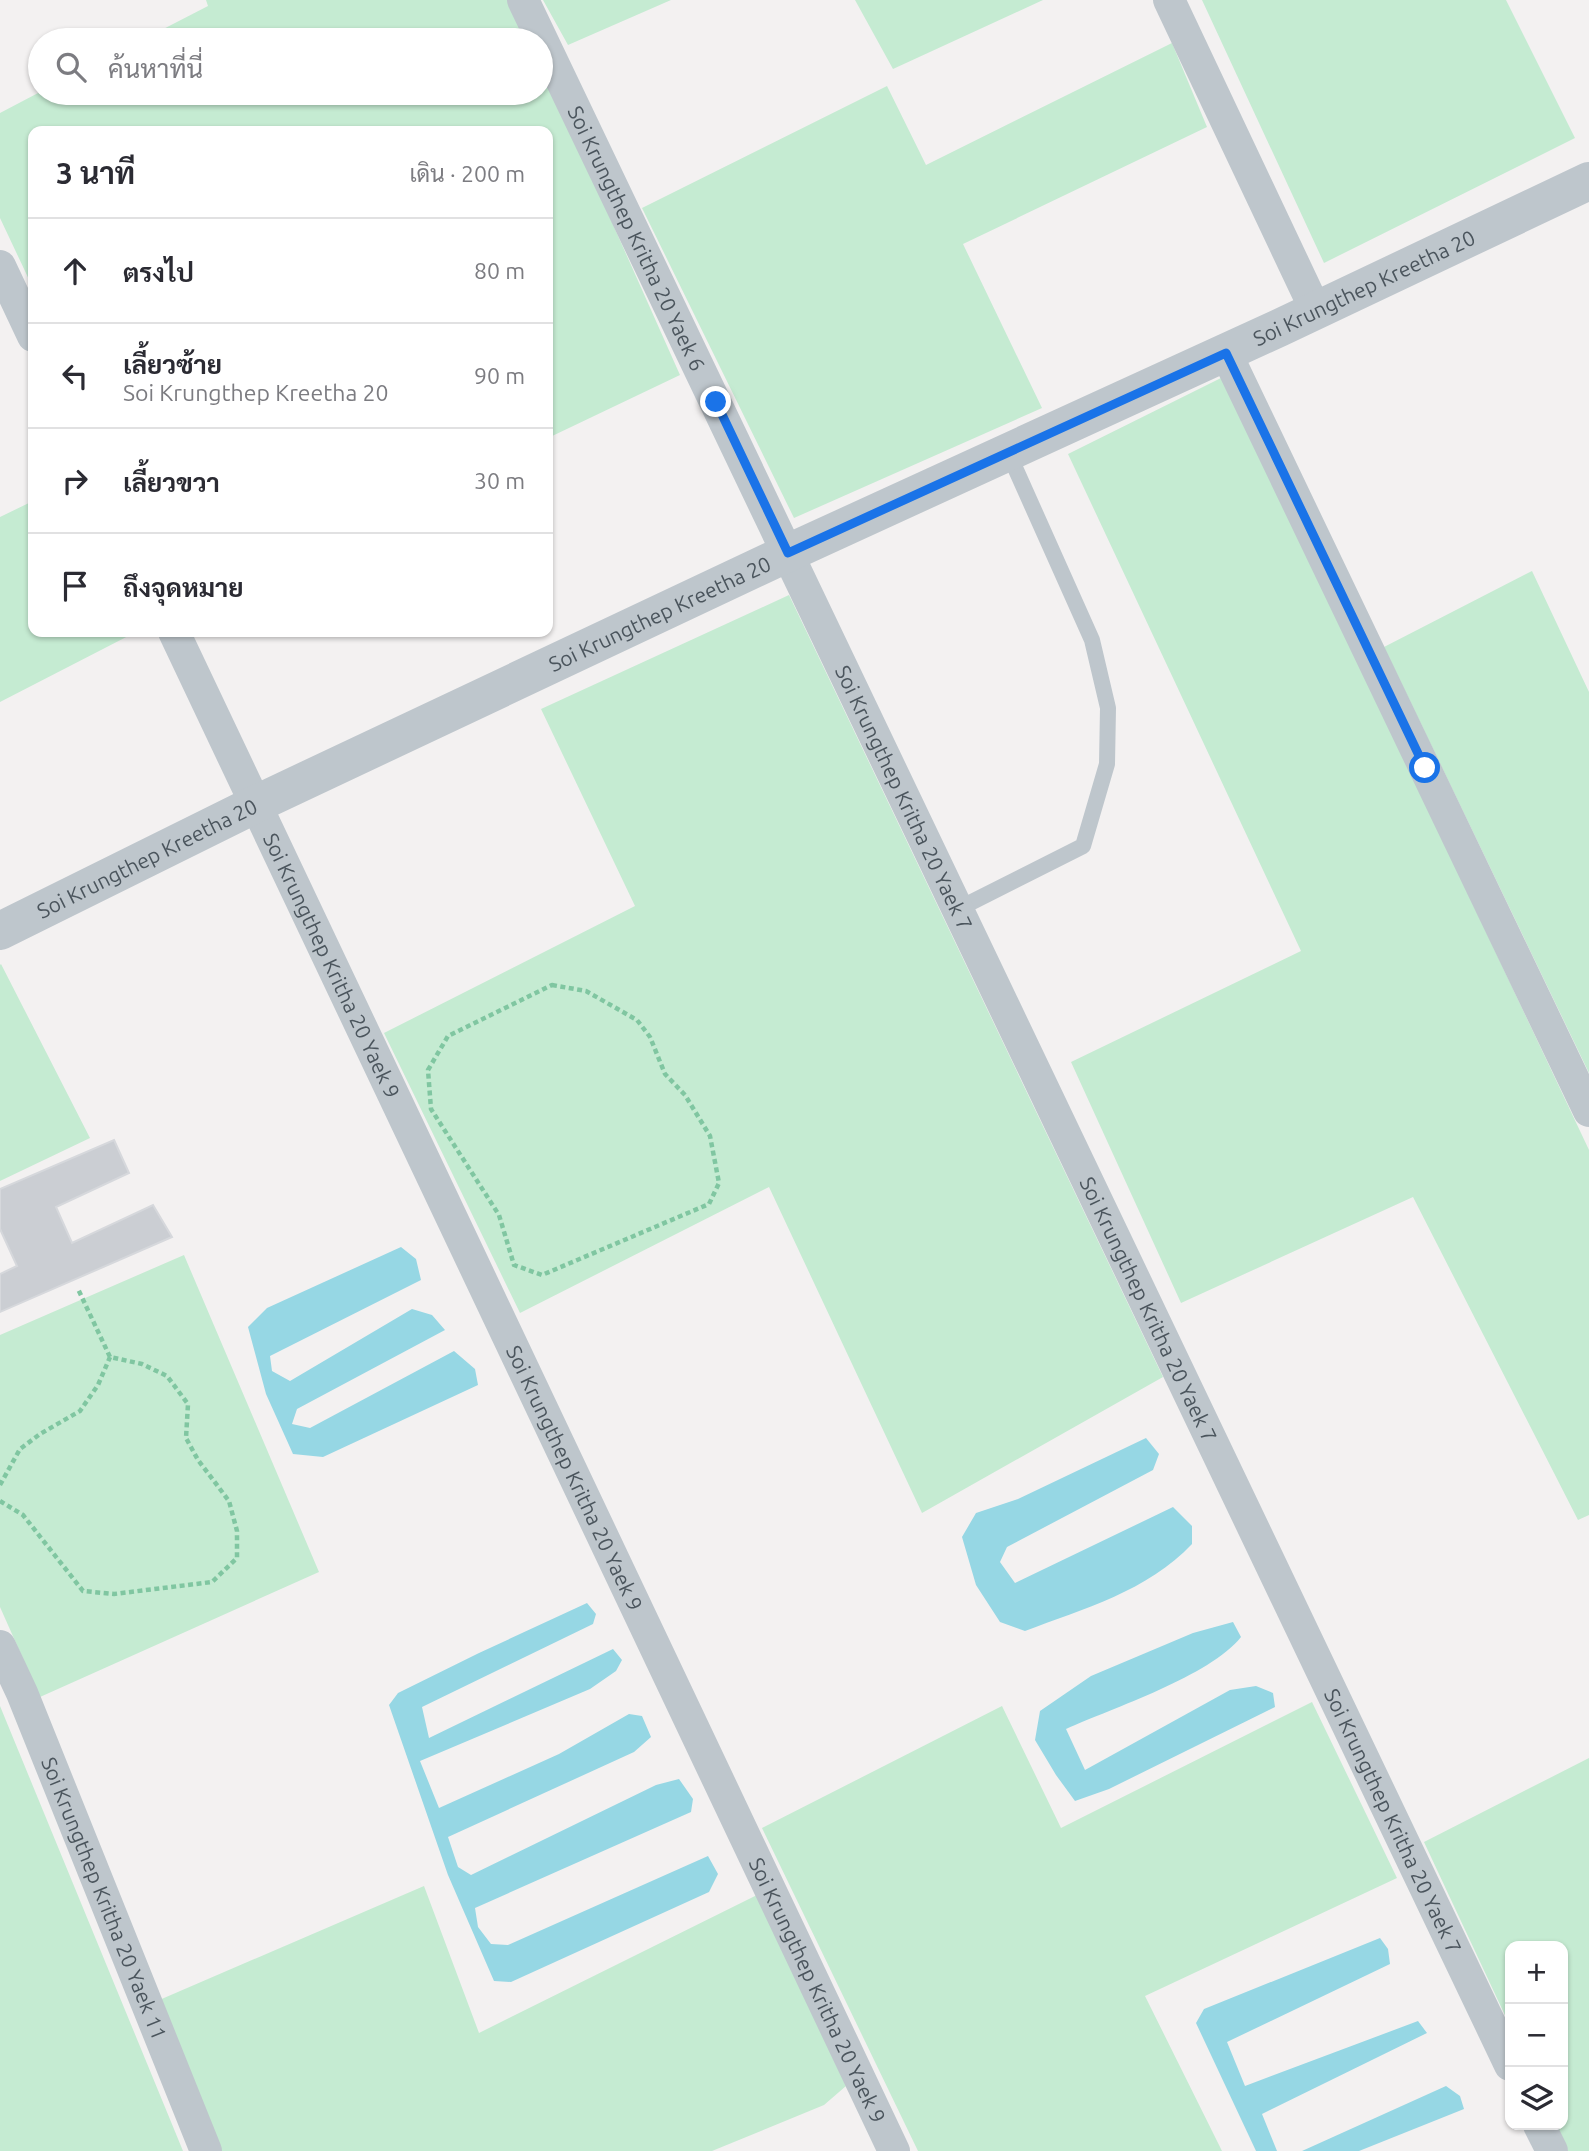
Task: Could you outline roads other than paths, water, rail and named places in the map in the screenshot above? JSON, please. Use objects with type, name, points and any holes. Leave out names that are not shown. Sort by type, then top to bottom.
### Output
[{"type":"street","name":"Soi Krungthep Kritha 20 Yaek 6","points":[[523,0],[536,28]]},
{"type":"street","points":[[1169,0],[1316,311]]},
{"type":"street","name":"Soi Krungthep Kritha 20 Yaek 6","points":[[553,63],[788,553]]},
{"type":"street","name":"Soi Krungthep Kreetha 20","points":[[0,931],[256,804],[788,553],[1316,311],[1589,181]]},
{"type":"street","points":[[0,266],[28,325]]},
{"type":"street","points":[[1226,353],[1589,1111]]},
{"type":"street","name":"Soi Krungthep Kritha 20 Yaek 7","points":[[788,553],[1505,2055]]},
{"type":"street","name":"Soi Krungthep Kritha 20 Yaek 9","points":[[176,637],[894,2151]]},
{"type":"street","name":"Soi Krungthep Kritha 20 Yaek 11","points":[[0,1646],[22,1693],[206,2151]]},
{"type":"street","points":[[1542,2130],[1552,2151]]},
{"type":"lane","points":[[958,909],[1083,846],[1107,764],[1108,708],[1092,640],[1008,453]]},
{"type":"water","points":[[401,1247],[416,1259],[421,1280],[270,1356],[272,1371],[290,1381],[412,1309],[432,1315],[445,1330],[297,1409],[292,1424],[310,1428],[454,1351],[475,1369],[478,1385],[323,1457],[293,1454],[266,1394],[248,1327],[267,1308]]},
{"type":"water","points":[[1146,1438],[1159,1454],[1153,1470],[1007,1547],[1000,1562],[1015,1583],[1173,1507],[1192,1526],[1192,1544],[1156,1574],[1092,1606],[1025,1631],[1000,1622],[976,1585],[962,1537],[976,1513],[1018,1499]]},
{"type":"water","points":[[587,1603],[596,1614],[593,1624],[422,1707],[429,1738],[613,1649],[622,1660],[616,1671],[590,1689],[420,1761],[439,1808],[559,1754],[629,1714],[642,1716],[651,1737],[634,1752],[448,1837],[458,1867],[471,1875],[656,1785],[679,1779],[693,1799],[691,1812],[475,1908],[478,1927],[491,1944],[508,1945],[708,1856],[718,1874],[709,1892],[511,1982],[494,1981],[448,1875],[389,1705],[398,1693]]},
{"type":"water","points":[[1233,1622],[1241,1637],[1207,1665],[1160,1690],[1066,1729],[1085,1770],[1230,1690],[1256,1686],[1273,1693],[1275,1707],[1109,1789],[1075,1801],[1035,1740],[1040,1711],[1091,1676],[1193,1633]]},
{"type":"water","points":[[1380,1938],[1388,1949],[1390,1964],[1227,2042],[1245,2086],[1418,2021],[1427,2033],[1262,2114],[1277,2151],[1256,2151],[1196,2023],[1204,2009]]},
{"type":"water","points":[[1446,2086],[1460,2096],[1464,2109],[1359,2151],[1302,2151]]}]
